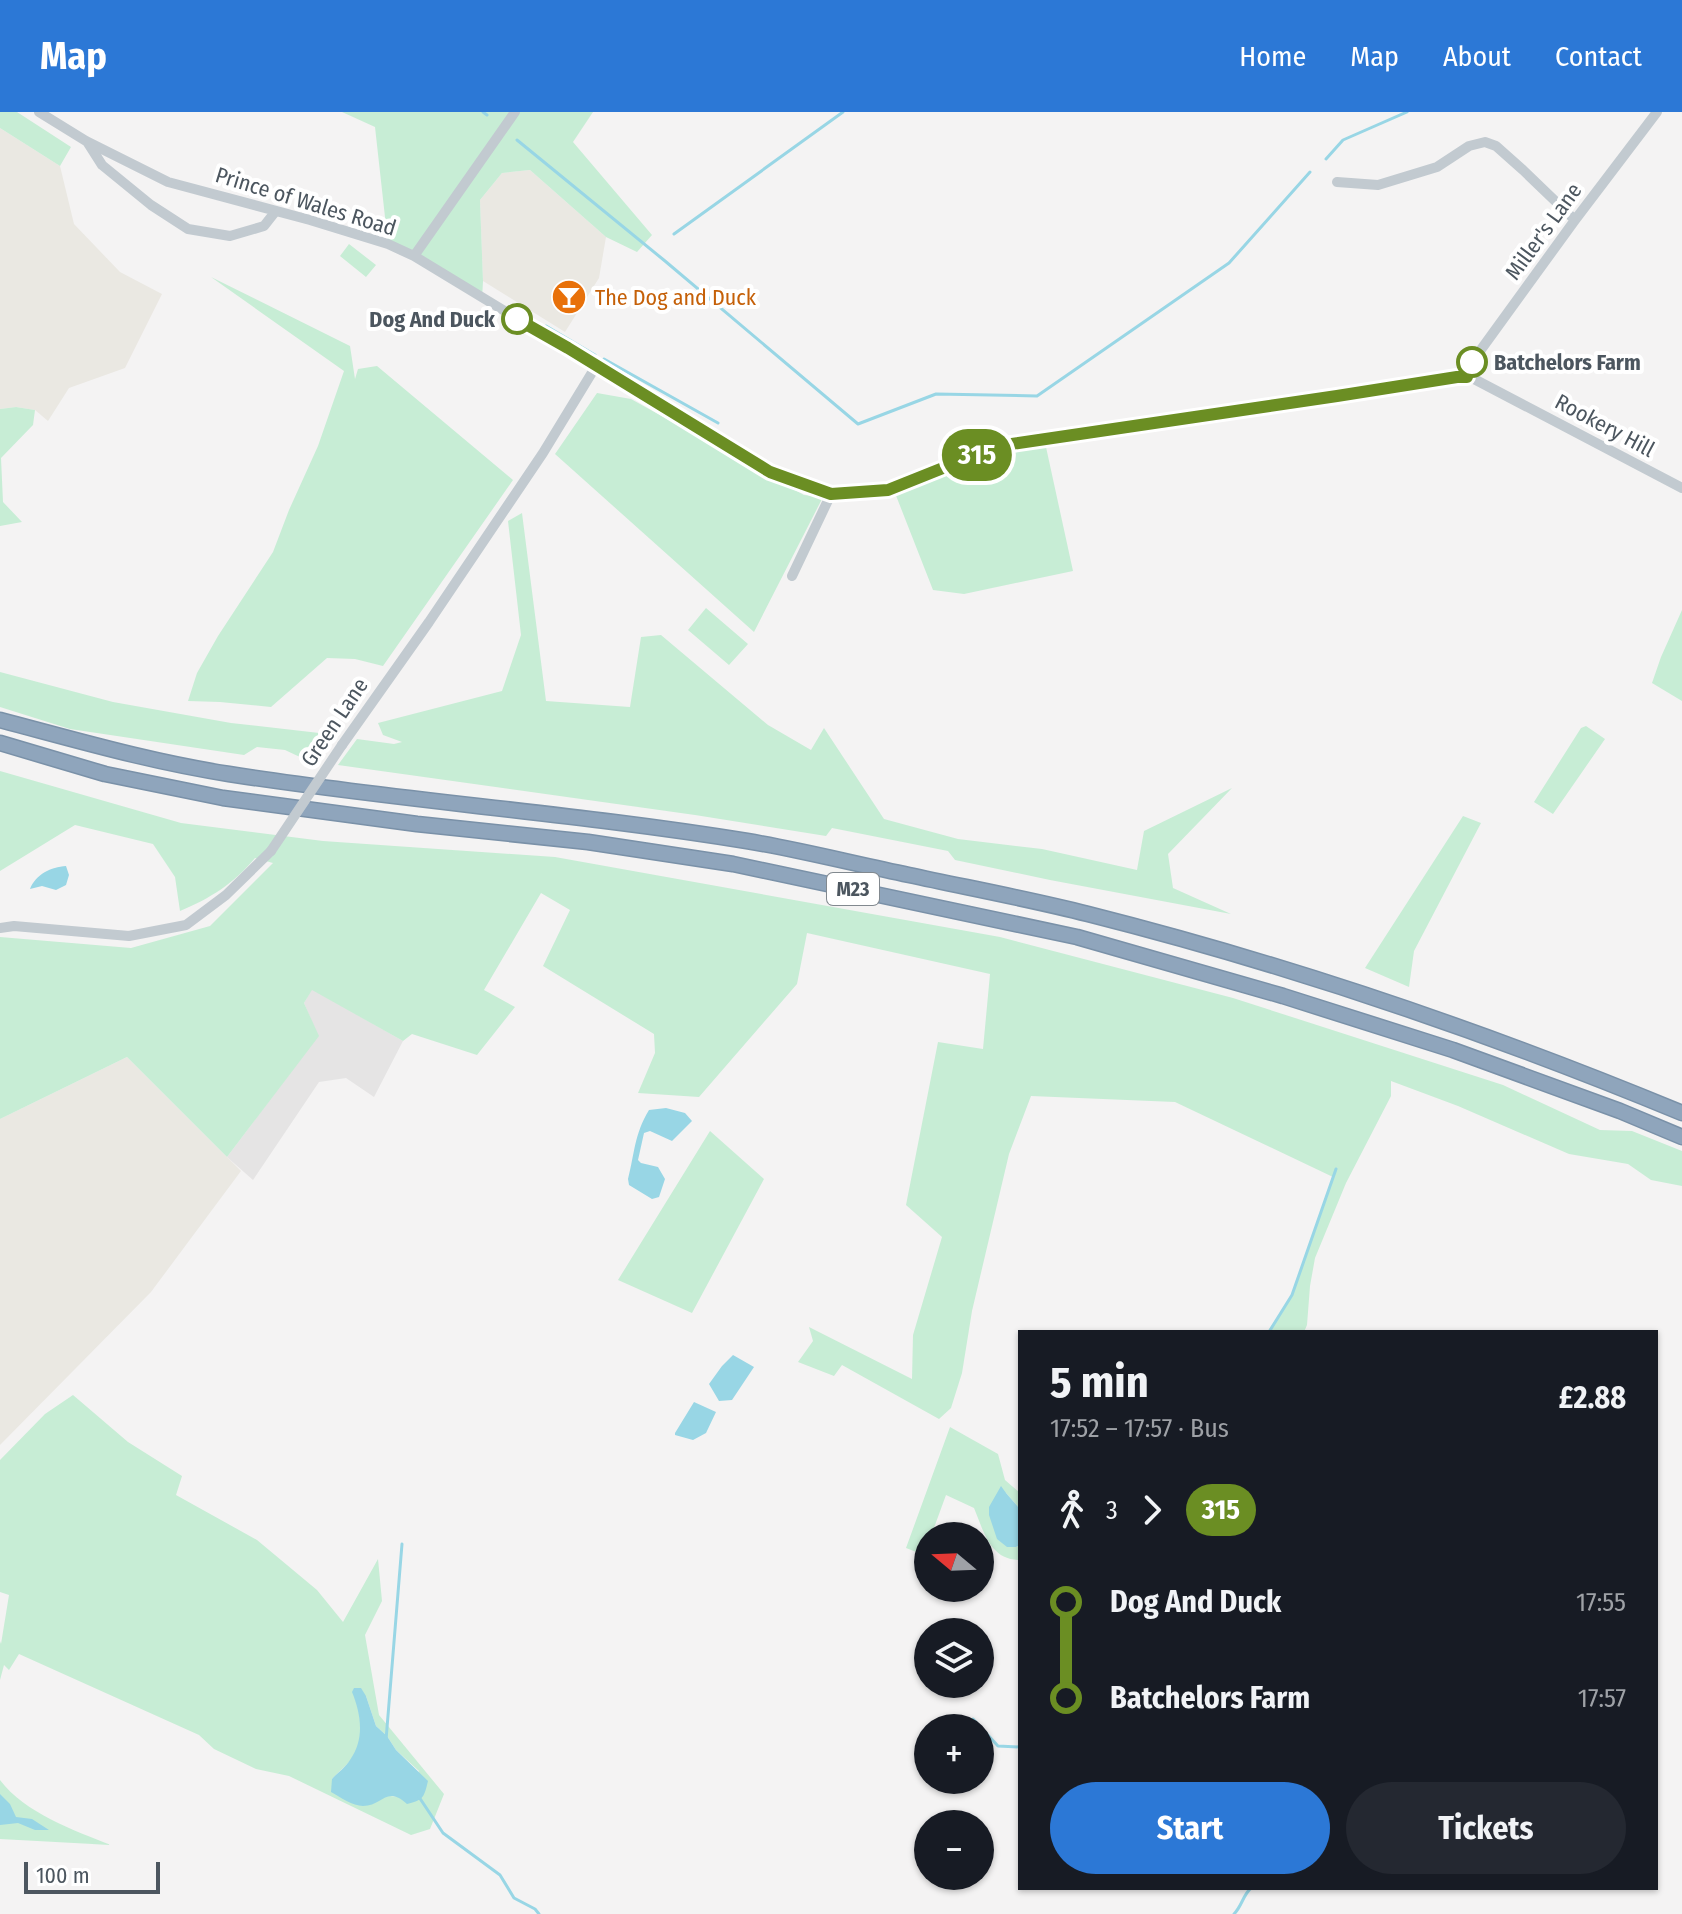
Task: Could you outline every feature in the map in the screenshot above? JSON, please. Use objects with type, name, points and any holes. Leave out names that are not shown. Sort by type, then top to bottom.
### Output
[{"type":"highway","name":"M23","points":[[0,720],[115,751],[227,774],[751,842],[1087,914],[1303,975],[1460,1028],[1682,1113]]},
{"type":"highway","name":"M23","points":[[0,743],[105,774],[223,798],[417,824],[588,842],[733,864],[1077,937],[1283,996],[1453,1050],[1682,1137]]},
{"type":"street","name":"Prince of Wales Road","points":[[39,112],[86,141],[168,182],[310,220],[388,244],[414,256],[770,472],[831,494]]},
{"type":"street","points":[[414,256],[515,112]]},
{"type":"street","name":"Miller's Lane","points":[[1467,377],[1472,362],[1657,112]]},
{"type":"street","points":[[86,141],[102,165],[151,205],[188,229],[230,236],[264,226],[275,212]]},
{"type":"street","points":[[1337,182],[1378,185],[1437,167],[1469,146],[1485,142],[1496,146],[1575,220]]},
{"type":"street","name":"Green Lane","points":[[0,928],[14,926],[129,936],[186,925],[226,895],[271,851],[543,453],[596,366]]},
{"type":"street","points":[[792,576],[831,494],[888,490],[998,446],[1467,377]]},
{"type":"street","name":"Rookery Hill","points":[[1467,377],[1682,488]]},
{"type":"shaded area","points":[[0,128],[60,166],[74,224],[120,272],[162,294],[125,368],[69,388],[48,421],[35,410],[16,407],[0,409]]},
{"type":"shaded area","points":[[530,170],[606,237],[599,278],[565,332],[483,281],[480,200],[502,173]]},
{"type":"shaded area","points":[[312,989],[403,1041],[374,1097],[346,1078],[319,1082],[253,1180],[227,1157],[318,1036],[304,1003]]},
{"type":"shaded area","points":[[127,1057],[241,1171],[151,1292],[0,1445],[0,1119]]},
{"type":"green space","points":[[0,112],[17,112],[71,147],[60,166],[0,128]]},
{"type":"green space","points":[[342,112],[593,112],[573,142],[652,235],[637,252],[606,237],[530,170],[502,173],[480,200],[482,299],[388,244],[375,127]]},
{"type":"green space","points":[[349,244],[376,265],[366,277],[340,256]]},
{"type":"green space","points":[[211,277],[350,346],[355,379],[358,369],[377,366],[513,480],[383,666],[355,659],[327,658],[271,707],[188,701],[197,673],[218,636],[273,552],[318,446],[344,371]]},
{"type":"green space","points":[[597,393],[631,399],[804,495],[823,497],[754,632],[555,454]]},
{"type":"green space","points":[[16,407],[35,410],[33,425],[1,458],[3,502],[22,522],[0,526],[0,409]]},
{"type":"green space","points":[[1046,447],[1073,571],[964,594],[933,590],[895,493],[999,453]]},
{"type":"green space","points":[[522,513],[546,701],[630,707],[641,637],[661,635],[768,725],[811,750],[824,728],[884,819],[958,839],[1042,849],[1137,870],[1144,831],[1232,788],[1168,854],[1173,888],[1231,914],[955,860],[948,851],[832,828],[826,836],[338,765],[357,739],[394,744],[402,742],[383,735],[378,723],[502,691],[521,635],[508,521]]},
{"type":"green space","points":[[706,608],[748,644],[729,665],[688,630]]},
{"type":"green space","points":[[1682,610],[1682,701],[1652,683]]},
{"type":"green space","points":[[0,672],[113,702],[231,723],[328,734],[317,765],[285,750],[257,747],[244,755],[70,729],[0,707]]},
{"type":"green space","points":[[1586,726],[1605,739],[1553,814],[1534,802],[1581,728]]},
{"type":"green space","points":[[0,771],[181,823],[323,841],[555,857],[1000,937],[1233,998],[1503,1085],[1600,1130],[1632,1131],[1682,1151],[1682,1186],[1651,1180],[1628,1164],[1569,1154],[1391,1081],[1391,1096],[1346,1183],[1315,1258],[1305,1330],[1268,1330],[1290,1299],[1333,1177],[1175,1102],[1031,1096],[1009,1154],[972,1311],[962,1373],[951,1408],[939,1419],[842,1365],[834,1376],[798,1362],[813,1341],[809,1327],[912,1379],[913,1335],[942,1237],[906,1205],[938,1042],[983,1049],[990,974],[807,933],[797,984],[699,1097],[638,1093],[655,1053],[654,1034],[543,966],[570,910],[541,893],[484,990],[515,1007],[477,1055],[412,1034],[403,1041],[312,990],[304,1003],[319,1036],[227,1157],[127,1057],[0,1119],[0,937],[131,948],[210,926],[273,863],[255,858],[221,889],[180,911],[175,877],[153,844],[75,825],[0,871]]},
{"type":"green space","points":[[1463,816],[1481,823],[1414,951],[1409,987],[1365,968]]},
{"type":"green space","points":[[710,1131],[764,1179],[692,1313],[618,1280]]},
{"type":"green space","points":[[73,1395],[128,1442],[182,1476],[176,1495],[257,1540],[317,1590],[343,1622],[378,1559],[382,1601],[365,1635],[379,1715],[444,1794],[430,1829],[411,1835],[289,1776],[256,1769],[214,1749],[199,1735],[19,1654],[9,1670],[4,1665],[0,1680],[0,1641],[1,1644],[9,1595],[0,1592],[0,1460],[45,1414]],"holes":[[[353,1692],[366,1696],[376,1726],[419,1771],[401,1798],[388,1796],[376,1802],[332,1779],[350,1761],[360,1736],[360,1718]]]},
{"type":"green space","points":[[950,1427],[998,1454],[1005,1480],[1018,1491],[1018,1507],[1006,1493],[1018,1546],[1018,1560],[1010,1559],[994,1549],[994,1522],[980,1522],[974,1508],[946,1495],[936,1522],[915,1522]]},
{"type":"green space","points":[[914,1526],[914,1551],[906,1548]]},
{"type":"green space","points":[[0,1780],[10,1792],[36,1811],[111,1845],[0,1839]]},
{"type":"water","points":[[66,866],[69,875],[66,885],[56,890],[42,886],[30,889],[45,872]]},
{"type":"water","points":[[666,1108],[685,1113],[692,1121],[672,1141],[650,1131],[644,1133],[638,1160],[658,1167],[665,1179],[659,1197],[652,1199],[629,1185],[628,1179],[644,1119],[649,1110]]},
{"type":"water","points":[[733,1355],[754,1367],[732,1400],[719,1401],[709,1384]]},
{"type":"water","points":[[694,1402],[716,1412],[706,1433],[693,1440],[675,1435],[675,1433]]},
{"type":"water","points":[[1001,1486],[1018,1507],[1018,1546],[1007,1547],[997,1539],[994,1522],[989,1515],[989,1507]]},
{"type":"water","points":[[354,1688],[361,1688],[366,1696],[376,1726],[428,1781],[420,1799],[407,1804],[389,1796],[363,1806],[331,1792],[332,1779],[355,1752],[360,1735],[358,1709],[352,1692]]},
{"type":"water","points":[[0,1794],[10,1804],[16,1817],[32,1819],[49,1830],[35,1830],[18,1823],[0,1825]]},
{"type":"waterway","points":[[483,112],[487,115]]},
{"type":"waterway","points":[[674,234],[843,112]]},
{"type":"waterway","points":[[1326,159],[1343,140],[1407,112]]},
{"type":"waterway","points":[[517,140],[858,424],[936,394],[1037,396],[1229,263],[1310,172]]},
{"type":"waterway","points":[[546,326],[595,355]]},
{"type":"waterway","points":[[604,359],[718,423]]},
{"type":"waterway","points":[[1270,1330],[1292,1295],[1336,1169]]},
{"type":"waterway","points":[[386,1740],[402,1544]]},
{"type":"waterway","points":[[994,1742],[998,1746],[1018,1747]]},
{"type":"waterway","points":[[419,1797],[443,1833],[500,1875],[514,1898],[539,1914]]},
{"type":"waterway","points":[[1234,1914],[1249,1890]]},
{"type":"bus line","name":"315","points":[[517,319],[770,472],[831,494],[888,490],[998,446],[1467,377],[1472,362]]},
{"type":"place","name":"The Dog and Duck","points":[[569,297]]},
{"type":"place","name":"Dog And Duck","points":[[517,319]]},
{"type":"place","name":"Batchelors Farm","points":[[1472,362]]}]
